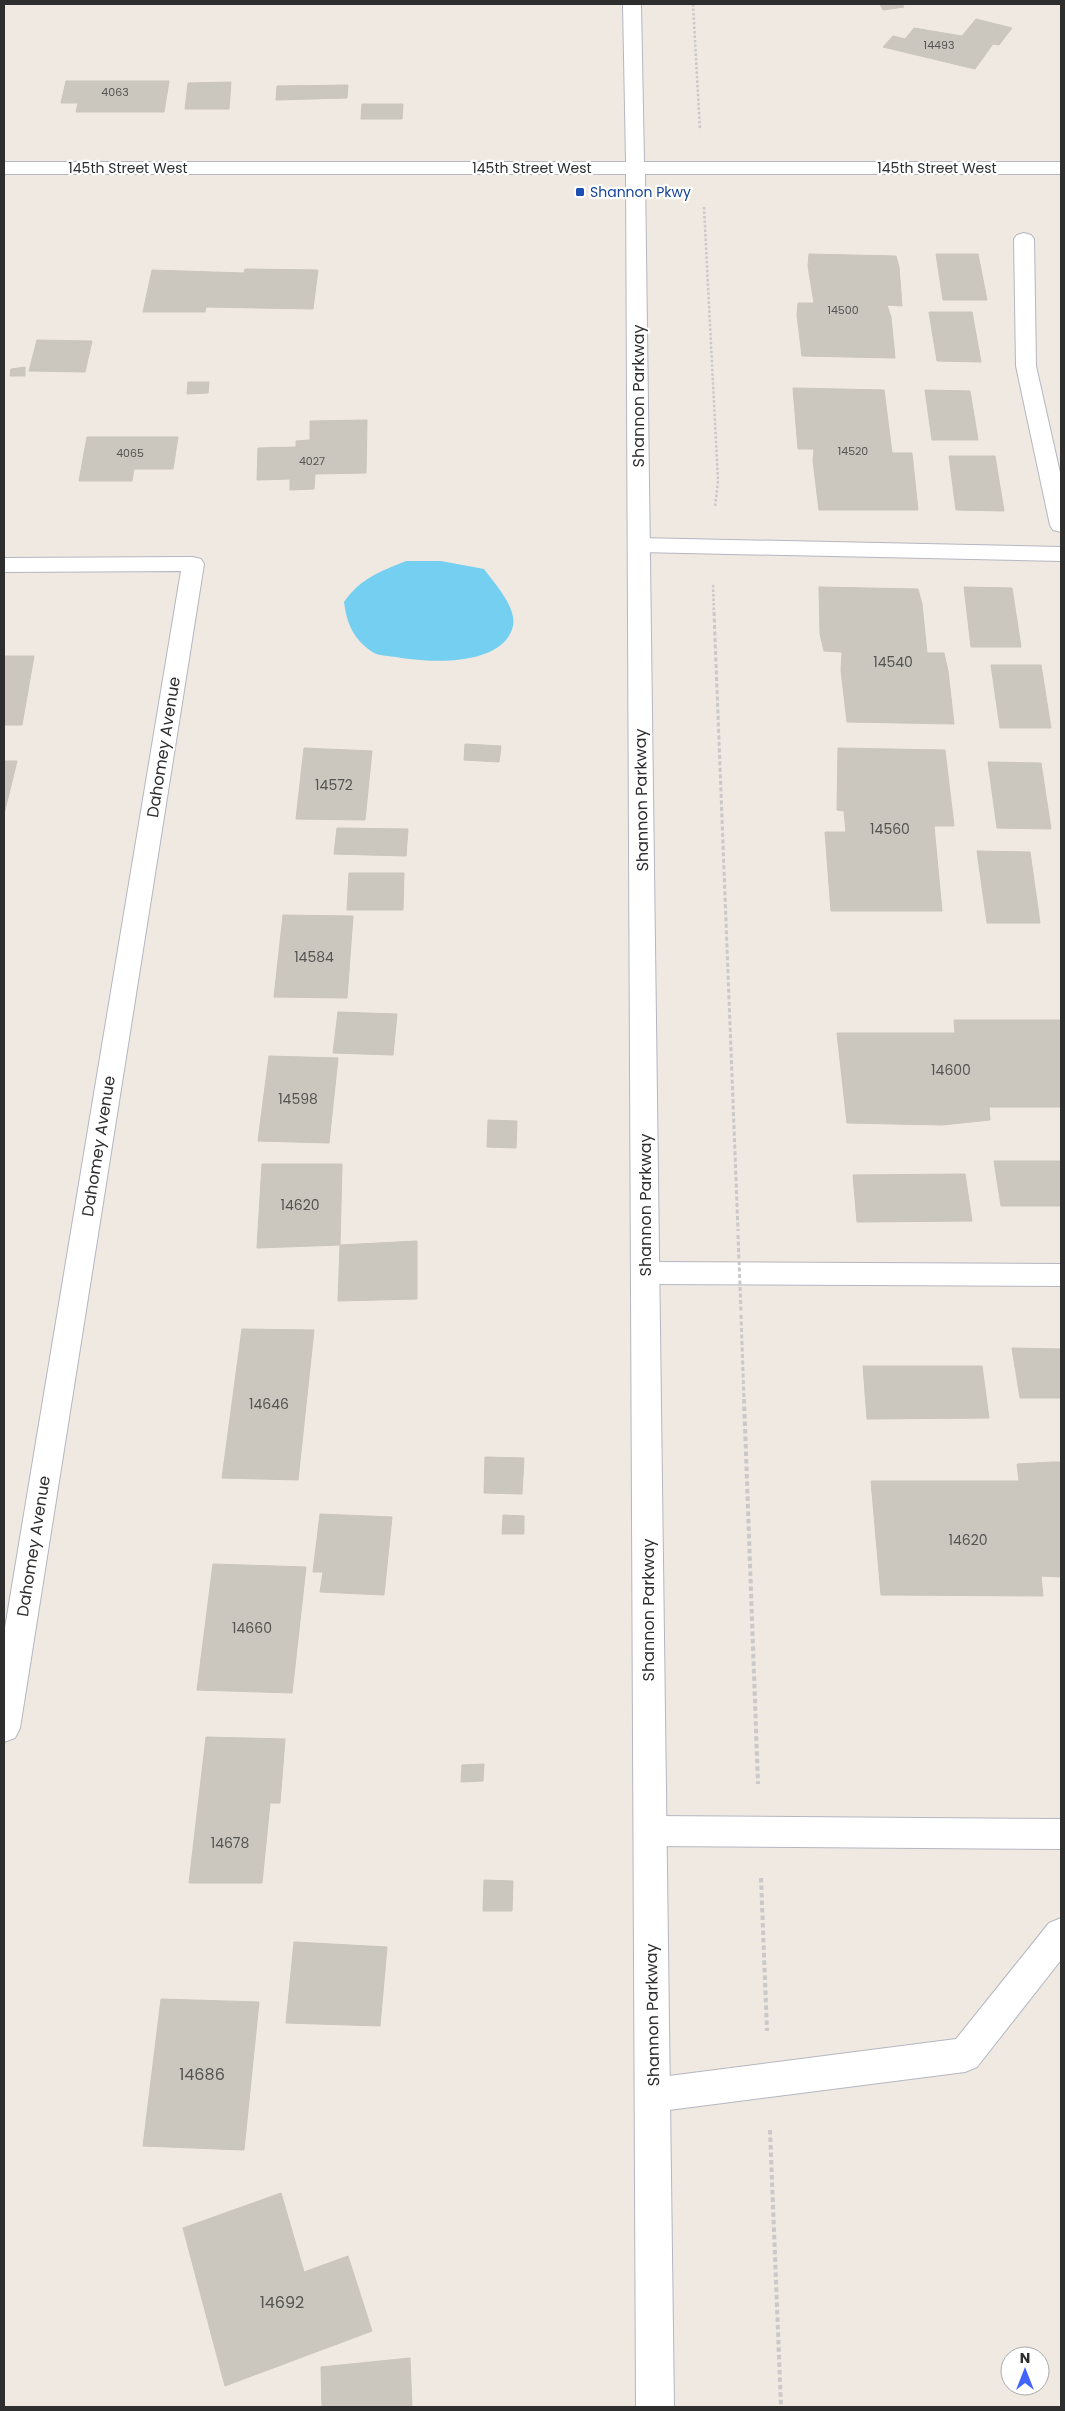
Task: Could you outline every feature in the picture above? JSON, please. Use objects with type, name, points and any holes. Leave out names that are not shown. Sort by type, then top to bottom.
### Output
[{"type":"street","name":"Shannon Parkway","points":[[632,4],[636,168],[656,2407]]},
{"type":"street","name":"145th Street West","points":[[4,168],[1061,168]]},
{"type":"street","points":[[1024,239],[1026,366],[1061,525]]},
{"type":"street","points":[[639,545],[1061,554]]},
{"type":"street","name":"Dahomey Avenue","points":[[4,565],[192,564],[4,1728]]},
{"type":"street","points":[[646,1273],[1061,1275]]},
{"type":"street","points":[[650,1831],[1061,1834]]},
{"type":"street","points":[[653,2095],[965,2055],[1061,1934]]},
{"type":"path","points":[[693,4],[718,480],[710,546],[715,605],[741,1312]]},
{"type":"water","points":[[406,561],[441,561],[484,569],[504,596],[512,611],[513,626],[506,639],[495,649],[480,655],[444,661],[382,655],[374,653],[367,648],[361,643],[350,625],[344,602],[364,581],[379,572]]},
{"type":"building","points":[[880,4],[902,4],[904,7],[883,10]]},
{"type":"building","points":[[976,19],[1012,28],[999,45],[993,44],[975,69],[883,47],[893,36],[905,39],[914,28],[962,36]]},
{"type":"building","points":[[66,81],[169,81],[164,112],[76,112],[78,103],[61,103]]},
{"type":"building","points":[[231,82],[229,109],[185,109],[188,83]]},
{"type":"building","points":[[348,85],[347,98],[276,100],[277,86]]},
{"type":"building","points":[[362,104],[403,104],[402,119],[361,119]]},
{"type":"building","points":[[809,254],[896,256],[899,267],[902,306],[887,305],[891,317],[895,358],[802,356],[797,315],[798,303],[814,303],[808,266]]},
{"type":"building","points":[[936,254],[978,254],[987,300],[943,300]]},
{"type":"building","points":[[245,269],[318,270],[313,309],[206,307],[205,312],[143,312],[152,270],[244,273]]},
{"type":"building","points":[[929,312],[972,312],[981,362],[937,361]]},
{"type":"building","points":[[37,340],[92,341],[85,372],[29,371]]},
{"type":"building","points":[[25,367],[25,376],[10,376],[11,369]]},
{"type":"building","points":[[188,382],[209,382],[208,393],[187,394]]},
{"type":"building","points":[[793,388],[884,390],[892,453],[912,453],[918,510],[819,510],[813,461],[814,449],[798,449]]},
{"type":"building","points":[[925,390],[970,391],[978,440],[932,440]]},
{"type":"building","points":[[367,420],[366,473],[315,474],[314,489],[290,490],[290,479],[257,480],[258,448],[296,447],[296,441],[310,440],[310,421]]},
{"type":"building","points":[[87,437],[178,437],[173,469],[134,469],[132,481],[79,481]]},
{"type":"building","points":[[949,456],[995,456],[1004,511],[956,510]]},
{"type":"building","points":[[819,587],[918,589],[922,604],[927,653],[944,653],[954,724],[847,722],[841,670],[842,652],[824,651],[820,634]]},
{"type":"building","points":[[964,587],[1012,588],[1021,647],[971,647]]},
{"type":"building","points":[[4,656],[34,656],[22,725],[4,725]]},
{"type":"building","points":[[991,665],[1041,665],[1051,728],[1000,728]]},
{"type":"building","points":[[465,744],[501,746],[499,762],[464,760]]},
{"type":"building","points":[[304,748],[372,751],[365,820],[296,819]]},
{"type":"building","points":[[838,748],[945,750],[954,826],[934,826],[942,911],[831,911],[825,832],[846,832],[844,811],[837,810]]},
{"type":"building","points":[[4,761],[17,761],[4,814]]},
{"type":"building","points":[[988,762],[1041,763],[1051,829],[997,828]]},
{"type":"building","points":[[337,828],[408,829],[406,856],[334,854]]},
{"type":"building","points":[[977,851],[1030,852],[1040,923],[987,923]]},
{"type":"building","points":[[349,873],[404,873],[403,910],[347,910]]},
{"type":"building","points":[[283,915],[353,916],[347,998],[274,997]]},
{"type":"building","points":[[338,1012],[397,1014],[393,1055],[333,1053]]},
{"type":"building","points":[[954,1020],[1061,1020],[1061,1107],[989,1107],[990,1120],[942,1125],[847,1123],[837,1033],[955,1033]]},
{"type":"building","points":[[269,1056],[338,1058],[329,1143],[258,1141]]},
{"type":"building","points":[[488,1120],[517,1121],[516,1148],[487,1147]]},
{"type":"building","points":[[994,1161],[1061,1161],[1061,1206],[1001,1206]]},
{"type":"building","points":[[262,1164],[342,1164],[340,1245],[257,1248]]},
{"type":"building","points":[[965,1174],[972,1221],[857,1222],[853,1175]]},
{"type":"building","points":[[417,1241],[417,1299],[338,1301],[340,1245]]},
{"type":"building","points":[[242,1329],[314,1330],[298,1480],[222,1478]]},
{"type":"building","points":[[1012,1348],[1061,1349],[1061,1398],[1020,1398]]},
{"type":"building","points":[[863,1366],[982,1366],[989,1418],[867,1419]]},
{"type":"building","points":[[485,1457],[524,1458],[522,1494],[484,1493]]},
{"type":"building","points":[[1061,1462],[1061,1577],[1041,1576],[1043,1596],[881,1595],[871,1481],[1019,1481],[1017,1464]]},
{"type":"building","points":[[320,1514],[392,1517],[384,1595],[320,1592],[323,1572],[313,1572]]},
{"type":"building","points":[[503,1515],[524,1516],[524,1534],[502,1534]]},
{"type":"building","points":[[213,1564],[306,1567],[292,1693],[197,1690]]},
{"type":"building","points":[[206,1737],[285,1739],[280,1803],[270,1803],[262,1883],[189,1883]]},
{"type":"building","points":[[484,1764],[483,1781],[461,1782],[462,1765]]},
{"type":"building","points":[[484,1880],[513,1881],[512,1911],[483,1911]]},
{"type":"building","points":[[294,1942],[387,1947],[380,2026],[286,2023]]},
{"type":"building","points":[[161,1999],[259,2002],[244,2150],[143,2146]]},
{"type":"building","points":[[281,2193],[304,2272],[348,2256],[372,2331],[225,2386],[183,2228]]},
{"type":"building","points":[[410,2358],[412,2407],[322,2407],[321,2367]]},
{"type":"place","name":"Shannon Pkwy","points":[[580,192]]}]
